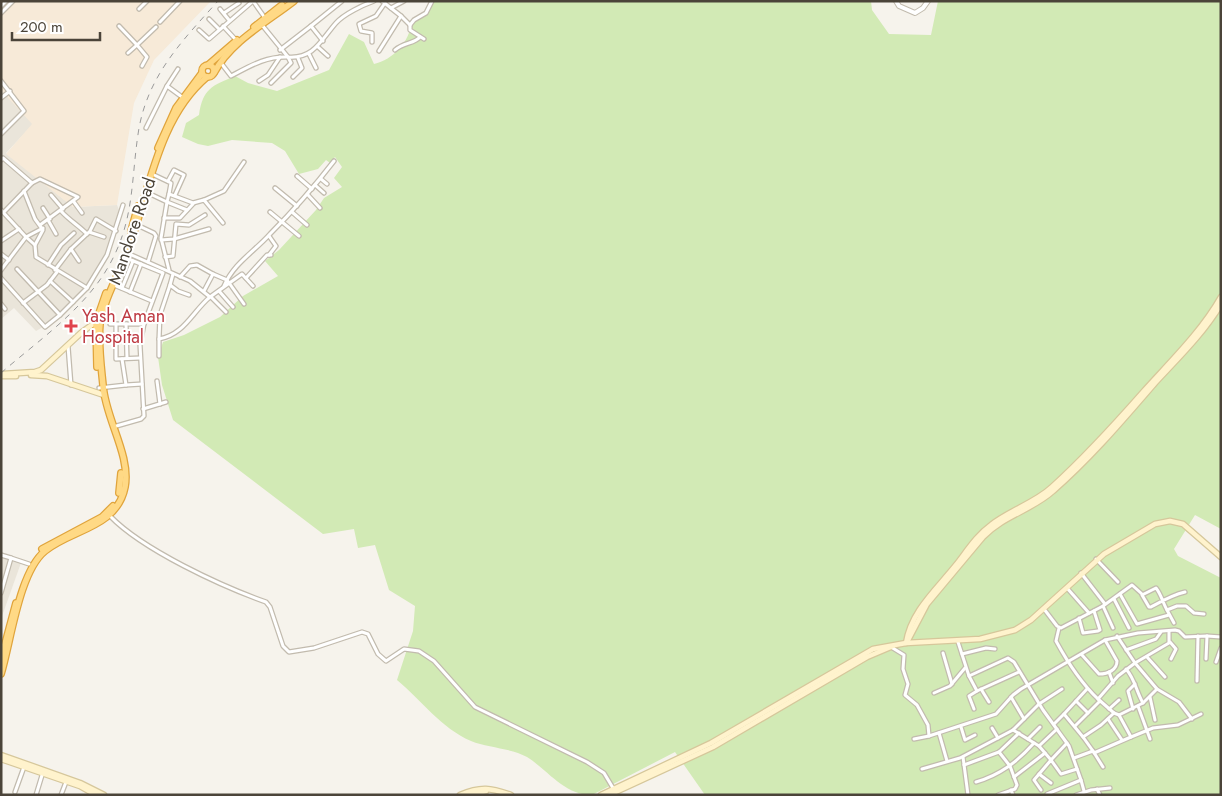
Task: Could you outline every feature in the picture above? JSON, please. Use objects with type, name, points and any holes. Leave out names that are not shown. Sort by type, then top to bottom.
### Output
[{"type":"highway","points":[[287,1],[236,40],[208,65],[203,67],[202,72],[207,77],[214,73],[220,62],[262,25],[294,1]]},
{"type":"highway","points":[[208,65],[213,67],[214,73]]},
{"type":"highway","name":"Mandore Road","points":[[1,674],[19,590],[29,564],[48,544],[107,513],[119,494],[120,464],[102,395],[96,322],[120,260],[162,136],[182,97],[202,72]]},
{"type":"highway","name":"Mandore Road","points":[[101,388],[100,326],[137,225],[152,174],[178,112],[191,93],[207,77]]},
{"type":"highway","name":"Mandore Road","points":[[3,660],[28,573],[36,562],[52,546],[110,516],[123,495],[125,481],[124,464],[102,395]]},
{"type":"main road","points":[[906,643],[912,625],[924,602],[981,534],[991,525],[1039,497],[1056,483],[1118,420],[1173,358],[1209,315],[1221,297]]},
{"type":"main road","points":[[906,643],[927,604],[983,537],[993,528],[1041,500],[1059,486],[1136,405],[1204,327],[1221,304]]},
{"type":"main road","points":[[2,375],[39,371],[96,322]]},
{"type":"main road","points":[[2,375],[45,375],[102,395]]},
{"type":"main road","points":[[609,795],[713,747],[867,658],[894,646],[906,643],[958,642],[1003,635],[1024,625],[1067,588],[1096,559],[1145,528],[1170,521],[1187,526],[1198,539],[1221,557]]},
{"type":"main road","points":[[601,795],[718,740],[866,652],[879,646],[894,646]]},
{"type":"main road","points":[[1,755],[96,795]]},
{"type":"main road","points":[[1,759],[80,783],[104,795]]},
{"type":"main road","points":[[460,795],[492,789],[511,795]]},
{"type":"main road","points":[[470,795],[476,791],[489,791],[502,795]]},
{"type":"street","points":[[1,6],[6,1]]},
{"type":"street","points":[[1,13],[13,1]]},
{"type":"street","points":[[139,8],[147,1]]},
{"type":"street","points":[[160,22],[179,1]]},
{"type":"street","points":[[199,30],[209,39],[253,1],[265,18]]},
{"type":"street","points":[[280,50],[342,1]]},
{"type":"street","points":[[220,62],[231,76],[249,65],[280,57],[298,58],[309,54],[318,47],[337,21],[372,1]]},
{"type":"street","points":[[391,8],[404,1]]},
{"type":"street","points":[[410,25],[414,20],[426,13],[432,1]]},
{"type":"street","points":[[895,2],[915,13],[923,8],[928,1]]},
{"type":"street","points":[[224,14],[239,2],[244,9]]},
{"type":"street","points":[[372,42],[372,33],[362,31],[359,24],[376,16],[384,2],[410,25],[410,30],[422,38],[403,43],[395,50]]},
{"type":"street","points":[[220,9],[229,20]]},
{"type":"street","points":[[379,51],[401,16]]},
{"type":"street","points":[[209,19],[219,29]]},
{"type":"street","points":[[262,25],[288,58],[290,64],[271,83]]},
{"type":"street","points":[[119,26],[147,57],[142,66]]},
{"type":"street","points":[[223,26],[236,40]]},
{"type":"street","points":[[311,26],[323,41]]},
{"type":"street","points":[[128,52],[156,27]]},
{"type":"street","points":[[318,47],[328,56]]},
{"type":"street","points":[[309,54],[316,68]]},
{"type":"street","points":[[259,81],[268,75],[280,57]]},
{"type":"street","points":[[294,77],[302,68],[298,58]]},
{"type":"street","points":[[146,128],[166,86],[178,69]]},
{"type":"street","points":[[1,82],[24,111],[1,134]]},
{"type":"street","points":[[166,86],[182,97]]},
{"type":"street","points":[[1,98],[10,91]]},
{"type":"street","points":[[1,160],[3,158],[32,183]]},
{"type":"street","points":[[227,283],[246,255],[269,236],[308,195],[334,161]]},
{"type":"street","points":[[164,218],[180,218],[193,203],[224,190],[244,162]]},
{"type":"street","points":[[168,181],[174,170],[184,174],[175,195]]},
{"type":"street","points":[[152,174],[171,183],[161,240],[169,270]]},
{"type":"street","points":[[297,176],[312,189]]},
{"type":"street","points":[[1,270],[26,237],[74,202],[78,196],[40,178],[2,211],[26,237],[35,245]]},
{"type":"street","points":[[321,178],[327,184]]},
{"type":"street","points":[[315,185],[324,193]]},
{"type":"street","points":[[275,188],[297,206]]},
{"type":"street","points":[[24,190],[35,219],[41,226],[42,234],[35,245],[36,257],[56,271],[87,288]]},
{"type":"street","points":[[146,192],[187,210]]},
{"type":"street","points":[[169,194],[193,203]]},
{"type":"street","points":[[51,195],[68,219],[75,222],[88,233],[104,237]]},
{"type":"street","points":[[308,195],[320,208]]},
{"type":"street","points":[[204,200],[223,223]]},
{"type":"street","points":[[74,202],[82,213]]},
{"type":"street","points":[[1,278],[44,327],[60,315],[87,288],[107,256],[116,231],[122,205]]},
{"type":"street","points":[[43,208],[56,234]]},
{"type":"street","points":[[270,212],[299,236]]},
{"type":"street","points":[[292,212],[307,225]]},
{"type":"street","points":[[165,257],[173,256],[176,224],[189,225],[205,215]]},
{"type":"street","points":[[180,218],[182,224]]},
{"type":"street","points":[[23,303],[50,281],[71,249],[88,233],[96,219],[116,231]]},
{"type":"street","points":[[137,225],[155,234],[148,262]]},
{"type":"street","points":[[1,241],[19,229]]},
{"type":"street","points":[[161,240],[174,239],[209,229]]},
{"type":"street","points":[[48,265],[61,245],[74,233]]},
{"type":"street","points":[[246,278],[270,255],[276,246],[269,236]]},
{"type":"street","points":[[71,249],[79,261]]},
{"type":"street","points":[[1,254],[8,260]]},
{"type":"street","points":[[112,427],[143,418],[140,345],[144,324],[163,273],[133,261],[126,255]]},
{"type":"street","points":[[126,255],[169,270],[180,278],[193,283],[226,312]]},
{"type":"street","points":[[122,288],[133,261]]},
{"type":"street","points":[[130,292],[141,264]]},
{"type":"street","points":[[180,278],[190,266],[196,265],[227,283],[244,304]]},
{"type":"street","points":[[16,270],[60,315]]},
{"type":"street","points":[[159,356],[160,315],[173,274]]},
{"type":"street","points":[[204,291],[213,274]]},
{"type":"street","points":[[159,339],[170,336],[186,324],[202,304],[227,283],[242,274],[253,286]]},
{"type":"street","points":[[50,281],[74,302]]},
{"type":"street","points":[[114,285],[152,300]]},
{"type":"street","points":[[170,285],[178,291],[189,295]]},
{"type":"street","points":[[219,290],[233,307]]},
{"type":"street","points":[[1,304],[4,309]]},
{"type":"street","points":[[110,324],[144,324]]},
{"type":"street","points":[[116,324],[116,359],[140,358]]},
{"type":"street","points":[[126,324],[127,358]]},
{"type":"street","points":[[68,346],[72,386]]},
{"type":"street","points":[[122,359],[126,385]]},
{"type":"street","points":[[157,381],[160,404]]},
{"type":"street","points":[[101,388],[142,384]]},
{"type":"street","points":[[143,409],[166,402]]},
{"type":"street","points":[[110,516],[140,540],[172,558],[217,582],[266,602],[270,607],[283,646],[289,652],[314,648],[362,632],[371,638],[378,654],[386,661],[404,649],[419,651],[434,661],[475,707],[587,762],[604,773],[613,788]]},
{"type":"street","points":[[1,555],[29,564]]},
{"type":"street","points":[[1,593],[11,558]]},
{"type":"street","points":[[1096,559],[1118,582]]},
{"type":"street","points":[[1081,573],[1104,605],[1113,628]]},
{"type":"street","points":[[1059,628],[1094,611],[1132,585],[1142,595],[1149,607],[1184,592]]},
{"type":"street","points":[[1067,588],[1089,613]]},
{"type":"street","points":[[1142,595],[1156,588],[1174,623]]},
{"type":"street","points":[[1120,594],[1137,624],[1169,615]]},
{"type":"street","points":[[1114,599],[1129,628]]},
{"type":"street","points":[[1167,610],[1177,606],[1186,606],[1194,613],[1204,614]]},
{"type":"street","points":[[1044,609],[1059,628]]},
{"type":"street","points":[[1079,618],[1083,633],[1098,631],[1099,627],[1094,611]]},
{"type":"street","points":[[1059,628],[1056,641],[1068,663],[1088,689],[1117,714],[1131,737]]},
{"type":"street","points":[[1126,650],[1156,639],[1161,631]]},
{"type":"street","points":[[914,739],[930,736],[996,714],[1010,697],[1027,685],[1082,655],[1104,640],[1117,636],[1161,631],[1179,631],[1185,637],[1221,637]]},
{"type":"street","points":[[1169,631],[1170,642],[1176,649],[1170,659]]},
{"type":"street","points":[[1117,636],[1135,663],[1157,689],[1179,702],[1192,719]]},
{"type":"street","points":[[1197,681],[1198,636]]},
{"type":"street","points":[[1206,659],[1207,636]]},
{"type":"street","points":[[1082,655],[1099,674],[1109,672],[1117,662],[1104,640]]},
{"type":"street","points":[[958,642],[965,668],[977,690]]},
{"type":"street","points":[[1075,726],[1126,669],[1170,642]]},
{"type":"street","points":[[894,646],[904,656],[904,669],[908,684],[905,695],[917,705],[926,721],[930,736]]},
{"type":"street","points":[[962,654],[986,648],[996,649]]},
{"type":"street","points":[[1216,662],[1221,648]]},
{"type":"street","points":[[943,653],[952,684]]},
{"type":"street","points":[[1147,657],[1165,677]]},
{"type":"street","points":[[969,676],[1008,658],[1014,662],[1039,704],[1067,743],[1074,758],[1084,791]]},
{"type":"street","points":[[934,693],[952,684],[965,668]]},
{"type":"street","points":[[1126,669],[1133,677],[1143,703]]},
{"type":"street","points":[[974,709],[969,696],[977,690],[1019,672]]},
{"type":"street","points":[[1109,672],[1113,682]]},
{"type":"street","points":[[1133,709],[1128,691],[1135,684]]},
{"type":"street","points":[[981,689],[989,702]]},
{"type":"street","points":[[922,769],[963,757],[1013,730],[1039,704],[1062,689]]},
{"type":"street","points":[[1054,724],[1088,689]]},
{"type":"street","points":[[1083,737],[1108,719],[1143,703],[1157,689]]},
{"type":"street","points":[[1010,697],[1024,719]]},
{"type":"street","points":[[1150,697],[1156,720]]},
{"type":"street","points":[[1109,709],[1119,700]]},
{"type":"street","points":[[1076,701],[1088,713]]},
{"type":"street","points":[[1138,706],[1150,739]]},
{"type":"street","points":[[1064,714],[1075,726],[1103,766]]},
{"type":"street","points":[[1074,758],[1094,752],[1146,730],[1173,727],[1201,714]]},
{"type":"street","points":[[1108,719],[1122,740]]},
{"type":"street","points":[[961,726],[965,740],[975,735]]},
{"type":"street","points":[[1028,739],[1040,727]]},
{"type":"street","points":[[992,728],[999,738]]},
{"type":"street","points":[[1039,746],[1057,729]]},
{"type":"street","points":[[1013,730],[1039,746],[1062,774],[1077,769]]},
{"type":"street","points":[[939,733],[947,762]]},
{"type":"street","points":[[964,765],[999,752],[1019,734]]},
{"type":"street","points":[[976,782],[991,778],[1010,766],[1034,743]]},
{"type":"street","points":[[1041,790],[1034,781],[1067,743]]},
{"type":"street","points":[[998,795],[1011,790],[1017,785],[1010,766],[999,752]]},
{"type":"street","points":[[1014,777],[1045,753]]},
{"type":"street","points":[[963,757],[968,795]]},
{"type":"street","points":[[15,792],[24,767]]},
{"type":"street","points":[[36,795],[43,772]]},
{"type":"street","points":[[1039,774],[1051,782]]},
{"type":"street","points":[[1047,794],[1081,780]]},
{"type":"street","points":[[61,795],[66,782]]},
{"type":"street","points":[[1076,795],[1084,791],[1110,788]]},
{"type":"street","points":[[1097,789],[1100,795]]},
{"type":"street","points":[[1011,790],[1013,795]]},
{"type":"shaded area","points":[[1,1],[211,1],[154,60],[134,103],[117,205],[73,207],[6,154],[32,124],[1,90]]},
{"type":"shaded area","points":[[1,90],[33,124],[6,153],[73,207],[117,205],[121,215],[109,255],[82,296],[57,319],[36,331],[14,308],[1,319]]},
{"type":"shaded area","points":[[1,553],[22,560],[1,619]]},
{"type":"green space","points":[[432,1],[871,1],[872,10],[889,34],[931,35],[938,1],[1221,1],[1221,529],[1195,515],[1174,549],[1178,556],[1221,578],[1221,795],[705,795],[675,752],[592,795],[582,794],[565,787],[521,754],[471,741],[460,736],[441,722],[397,680],[413,631],[415,606],[389,590],[375,545],[358,548],[354,529],[323,534],[173,420],[162,385],[158,357],[163,342],[184,335],[220,317],[243,296],[278,276],[265,261],[279,250],[316,210],[324,198],[342,187],[334,178],[342,167],[335,157],[330,163],[326,160],[318,169],[299,174],[285,151],[272,143],[232,140],[208,146],[182,137],[186,123],[199,115],[206,93],[220,83],[235,76],[248,83],[277,91],[329,70],[349,34],[364,42],[374,64],[381,62],[399,49],[410,30],[411,23],[428,9]]},
{"type":"railway","points":[[1,373],[77,307],[102,277],[112,260],[125,228],[129,212],[139,128],[151,91],[159,74],[180,44],[218,1]]},
{"type":"place","name":"Yash Aman Hospital","points":[[71,326]]}]
